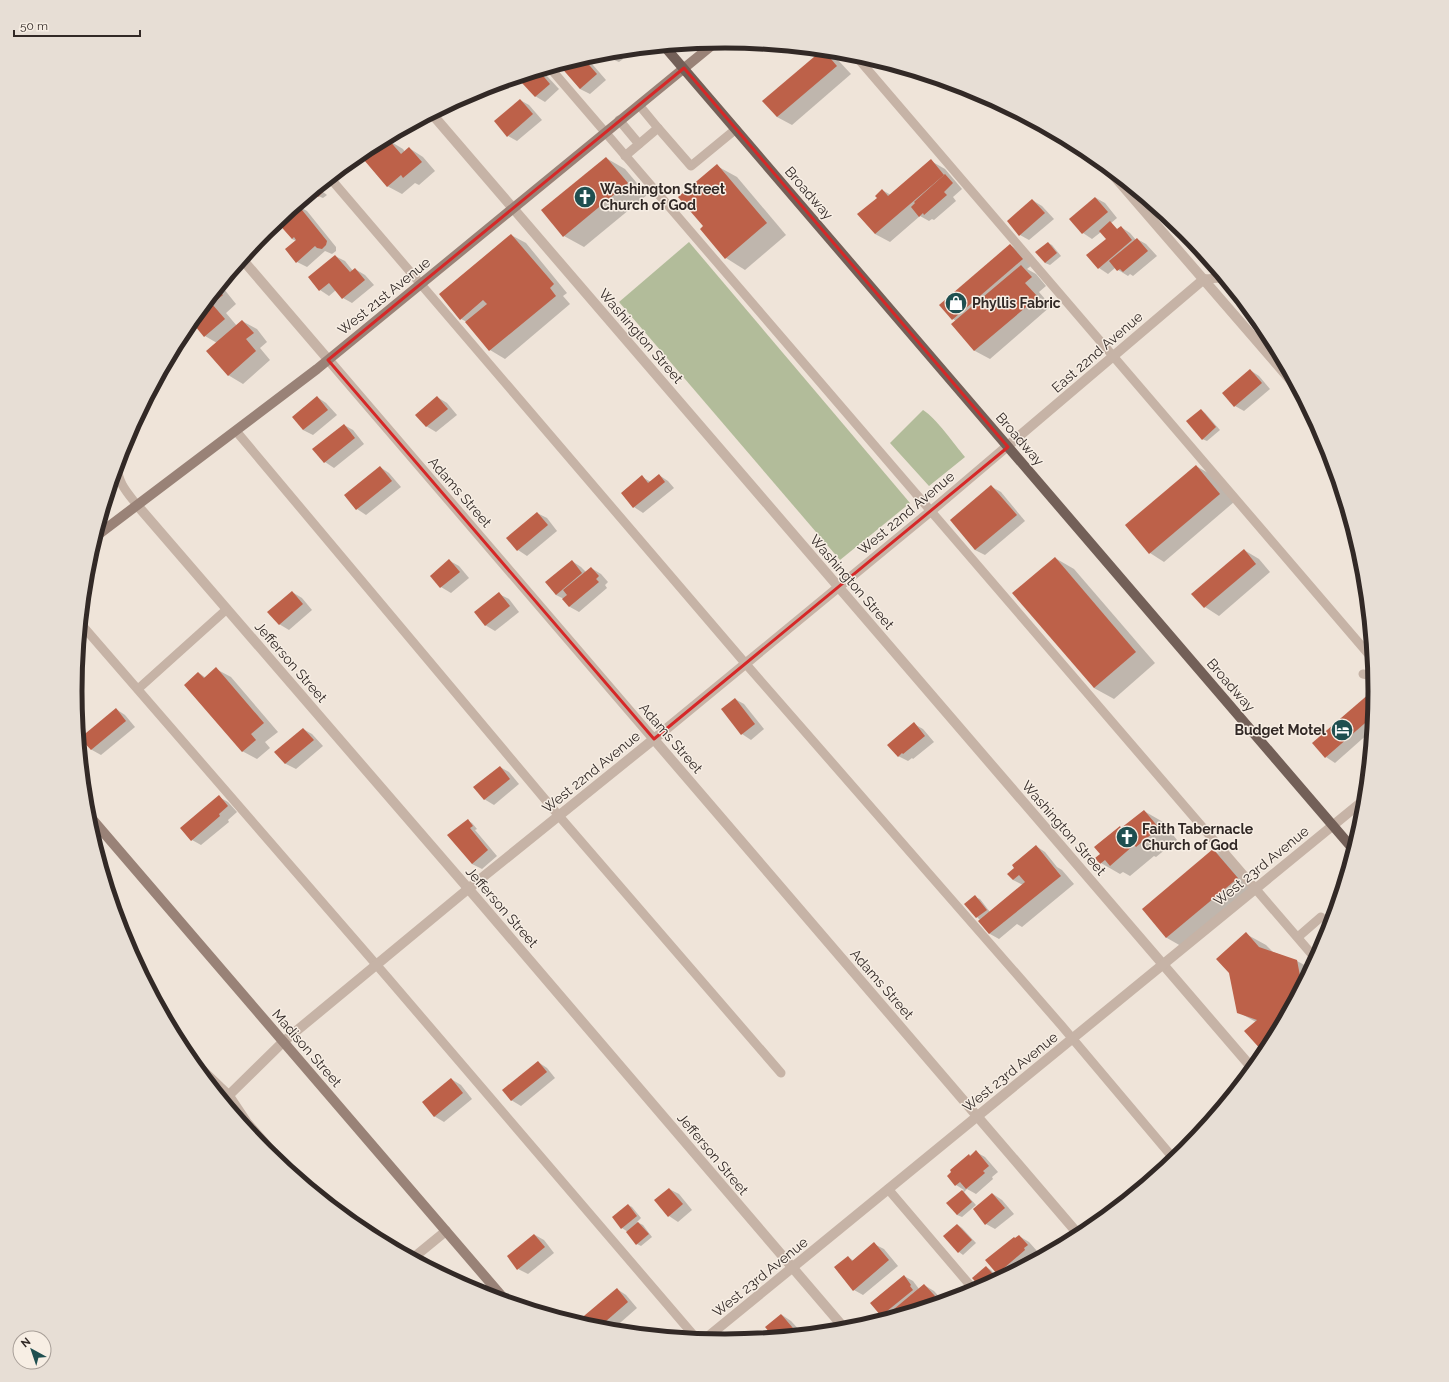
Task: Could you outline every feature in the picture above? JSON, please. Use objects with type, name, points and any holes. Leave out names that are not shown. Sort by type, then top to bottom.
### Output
[{"type":"main road","name":"Broadway","points":[[668,51],[1349,844]]},
{"type":"street","name":"West 21st Avenue","points":[[101,532],[328,360],[514,208],[604,132],[708,48]]},
{"type":"street","name":"Washington Street","points":[[435,117],[1248,1063]]},
{"type":"street","points":[[1125,189],[1277,363]]},
{"type":"street","name":"Adams Street","points":[[245,263],[1075,1230]]},
{"type":"street","name":"East 22nd Avenue","points":[[1008,447],[1204,279]]},
{"type":"street","name":"West 22nd Avenue","points":[[229,1095],[283,1042],[1008,447]]},
{"type":"street","name":"Jefferson Street","points":[[137,505],[840,1323]]},
{"type":"street","name":"West 23rd Avenue","points":[[711,1334],[1357,806]]},
{"type":"street","name":"Madison Street","points":[[96,823],[499,1293]]},
{"type":"street","points":[[416,1255],[446,1231]]},
{"type":"lane","points":[[862,63],[1366,651]]},
{"type":"lane","points":[[553,72],[1311,954]]},
{"type":"lane","points":[[639,105],[691,166],[736,129]]},
{"type":"lane","points":[[619,120],[639,144]]},
{"type":"lane","points":[[625,156],[658,128]]},
{"type":"lane","points":[[333,181],[745,663],[1073,1039],[1170,1154]]},
{"type":"lane","points":[[1204,279],[1217,278]]},
{"type":"lane","points":[[236,431],[559,816],[781,1073]]},
{"type":"lane","points":[[119,476],[120,483],[137,505]]},
{"type":"lane","points":[[138,689],[227,609]]},
{"type":"lane","points":[[85,629],[692,1333]]},
{"type":"lane","points":[[1363,674],[1367,675]]},
{"type":"lane","points":[[1298,938],[1321,917]]},
{"type":"lane","points":[[211,1078],[229,1095],[246,1120]]},
{"type":"lane","points":[[888,1190],[970,1285]]},
{"type":"highlighted area","points":[[684,68],[1008,447],[654,739],[328,360]]},
{"type":"green space","points":[[689,242],[910,503],[840,560],[619,302]]},
{"type":"green space","points":[[923,410],[939,425],[965,457],[929,486],[890,443]]},
{"type":"building","points":[[816,55],[829,57],[837,66],[777,117],[762,101]]},
{"type":"building","points":[[587,63],[597,74],[580,89],[562,69]]},
{"type":"building","points":[[542,75],[550,84],[535,97],[521,82]]},
{"type":"building","points":[[520,99],[533,114],[507,137],[494,121]]},
{"type":"building","points":[[390,142],[401,154],[409,147],[422,162],[403,178],[401,175],[387,187],[364,160],[372,153]]},
{"type":"building","name":"Washington Street Church of God","points":[[606,157],[628,183],[563,237],[541,210]]},
{"type":"building","points":[[931,159],[944,175],[875,234],[857,214],[877,198],[875,196],[882,189],[888,196]]},
{"type":"building","points":[[717,164],[767,223],[725,259],[700,229],[703,226],[678,197]]},
{"type":"building","points":[[945,174],[953,183],[944,192],[947,195],[924,215],[923,213],[919,217],[911,207],[915,203],[914,202]]},
{"type":"building","points":[[322,190],[323,192],[318,197],[316,195]]},
{"type":"building","points":[[1095,197],[1108,212],[1082,234],[1069,219]]},
{"type":"building","points":[[1032,199],[1045,213],[1019,236],[1007,221]]},
{"type":"building","points":[[301,208],[327,241],[326,245],[322,249],[315,246],[296,263],[285,249],[296,240],[294,237],[292,239],[281,226]]},
{"type":"building","points":[[1110,221],[1117,229],[1121,226],[1132,240],[1098,269],[1086,255],[1106,239],[1099,231]]},
{"type":"building","points":[[511,234],[554,284],[550,288],[556,296],[489,351],[465,322],[487,304],[483,300],[460,320],[439,294]]},
{"type":"building","points":[[1137,238],[1148,251],[1123,272],[1120,269],[1117,271],[1109,261]]},
{"type":"building","points":[[1048,242],[1057,253],[1045,263],[1035,252]]},
{"type":"building","points":[[1010,244],[1023,259],[952,320],[939,305]]},
{"type":"building","points":[[335,255],[350,272],[355,268],[365,280],[342,299],[329,283],[319,291],[308,277]]},
{"type":"building","points":[[1021,265],[1032,277],[1025,283],[1038,297],[974,351],[951,324]]},
{"type":"building","points":[[220,292],[223,295],[212,304],[225,319],[204,337],[195,326]]},
{"type":"building","points":[[242,320],[254,333],[246,339],[256,351],[228,376],[206,351]]},
{"type":"building","points":[[1250,369],[1262,383],[1234,407],[1222,393]]},
{"type":"building","points":[[317,396],[328,410],[303,430],[292,417]]},
{"type":"building","points":[[437,396],[448,409],[426,427],[415,415]]},
{"type":"building","points":[[1201,409],[1216,427],[1202,440],[1186,421]]},
{"type":"building","points":[[344,424],[355,438],[324,463],[312,449]]},
{"type":"building","points":[[1196,465],[1220,494],[1149,554],[1125,525]]},
{"type":"building","points":[[380,466],[392,481],[356,510],[344,495]]},
{"type":"building","points":[[659,474],[665,482],[633,508],[621,493],[642,475],[648,483]]},
{"type":"building","points":[[991,485],[1017,515],[975,550],[950,520]]},
{"type":"building","points":[[537,512],[548,525],[517,551],[506,538]]},
{"type":"building","points":[[1244,549],[1256,564],[1204,608],[1191,594]]},
{"type":"building","points":[[1055,557],[1136,652],[1094,688],[1012,593]]},
{"type":"building","points":[[449,559],[460,572],[440,588],[430,576]]},
{"type":"building","points":[[572,560],[582,573],[556,595],[545,582]]},
{"type":"building","points":[[591,567],[599,576],[596,579],[599,582],[569,607],[562,599],[567,595],[563,590]]},
{"type":"building","points":[[292,591],[303,604],[279,625],[267,612]]},
{"type":"building","points":[[499,592],[510,606],[485,626],[474,612]]},
{"type":"building","points":[[216,667],[264,723],[251,734],[256,740],[242,752],[184,685],[198,672],[204,678]]},
{"type":"building","name":"Budget Motel","points":[[1368,695],[1367,722],[1325,758],[1312,743]]},
{"type":"building","points":[[735,698],[755,724],[741,735],[721,709]]},
{"type":"building","points":[[116,708],[126,721],[91,750],[84,742],[83,735]]},
{"type":"building","points":[[914,722],[925,736],[898,757],[887,745]]},
{"type":"building","points":[[303,728],[314,740],[285,764],[274,752]]},
{"type":"building","points":[[500,766],[510,779],[484,800],[473,787]]},
{"type":"building","points":[[219,795],[228,806],[219,814],[220,816],[191,841],[180,828]]},
{"type":"building","name":"Faith Tabernacle Church of God","points":[[1144,810],[1159,828],[1136,847],[1134,845],[1110,866],[1105,860],[1100,864],[1095,858],[1100,854],[1094,847],[1120,826],[1121,828]]},
{"type":"building","points":[[468,819],[473,826],[470,828],[488,850],[472,864],[447,835]]},
{"type":"building","points":[[1036,845],[1061,876],[989,934],[978,921],[1025,882],[1019,875],[1013,880],[1007,874],[1014,868],[1012,865]]},
{"type":"building","points":[[1213,849],[1238,878],[1166,938],[1142,909]]},
{"type":"building","points":[[975,895],[987,910],[976,918],[964,904]]},
{"type":"building","points":[[1246,932],[1259,947],[1297,960],[1300,977],[1281,1013],[1259,1048],[1244,1031],[1257,1020],[1237,1013],[1229,973],[1216,959]]},
{"type":"building","points":[[538,1061],[547,1072],[511,1101],[502,1090]]},
{"type":"building","points":[[451,1078],[463,1093],[434,1117],[422,1102]]},
{"type":"building","points":[[976,1150],[989,1166],[983,1171],[985,1173],[966,1189],[960,1182],[955,1186],[947,1176],[951,1172],[950,1170]]},
{"type":"building","points":[[669,1188],[683,1204],[668,1217],[654,1200]]},
{"type":"building","points":[[962,1190],[972,1202],[957,1215],[946,1203]]},
{"type":"building","points":[[992,1193],[1005,1208],[985,1225],[973,1209]]},
{"type":"building","points":[[628,1204],[637,1216],[621,1229],[612,1217]]},
{"type":"building","points":[[638,1222],[649,1234],[636,1245],[626,1232]]},
{"type":"building","points":[[957,1224],[972,1240],[958,1253],[943,1236]]},
{"type":"building","points":[[534,1234],[545,1247],[517,1270],[507,1256]]},
{"type":"building","points":[[1019,1235],[1028,1245],[1024,1248],[1025,1250],[997,1274],[985,1260],[1014,1237],[1015,1238]]},
{"type":"building","points":[[874,1242],[889,1260],[853,1291],[834,1267],[848,1256],[852,1261]]},
{"type":"building","points":[[986,1266],[994,1275],[976,1283],[972,1278]]},
{"type":"building","points":[[904,1275],[913,1290],[884,1314],[880,1315],[870,1303]]},
{"type":"building","points":[[924,1284],[935,1296],[930,1300],[890,1312]]},
{"type":"building","points":[[617,1288],[628,1302],[604,1323],[582,1318]]},
{"type":"building","points":[[781,1314],[794,1330],[770,1333],[765,1327]]},
{"type":"place","name":"Washington Street Church of God","points":[[585,197]]},
{"type":"place","name":"Phyllis Fabric","points":[[956,303]]},
{"type":"place","name":"Budget Motel","points":[[1342,730]]},
{"type":"place","name":"Faith Tabernacle Church of God","points":[[1127,837]]}]
